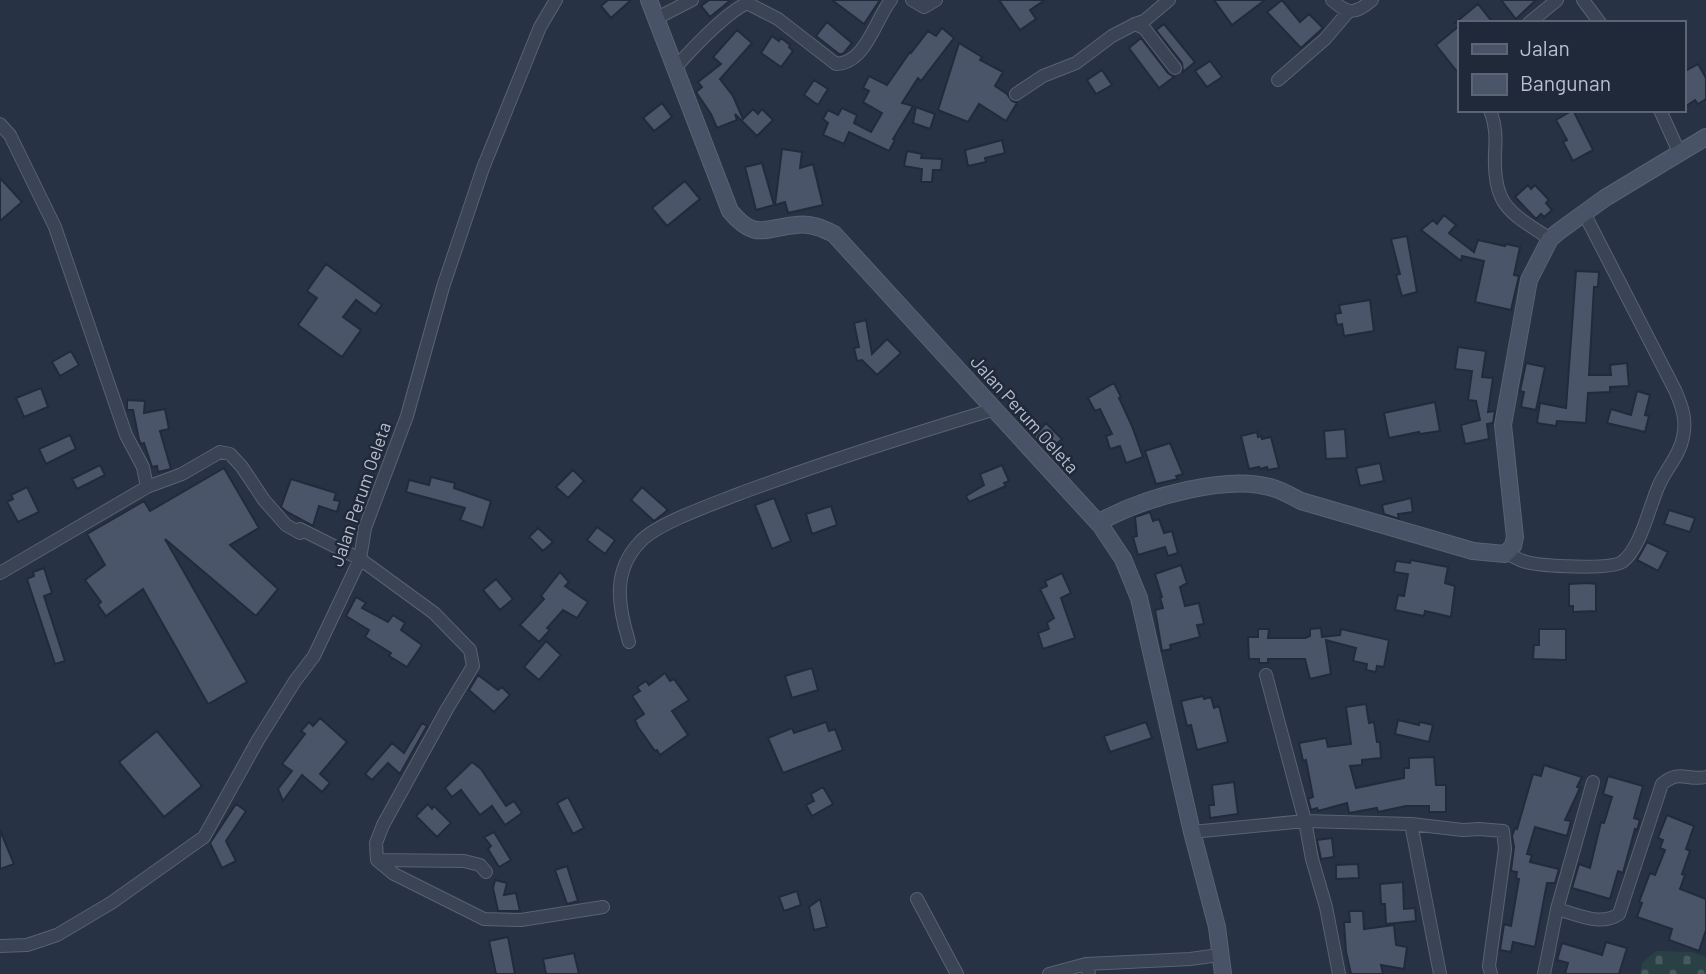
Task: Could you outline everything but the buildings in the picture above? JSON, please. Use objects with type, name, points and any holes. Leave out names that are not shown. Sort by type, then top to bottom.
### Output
[{"type":"street","name":"Jalan Perum Oeleta","points":[[0,946],[27,945],[57,935],[111,903],[204,837],[258,740],[314,656],[360,559],[365,528],[407,416],[443,287],[483,168],[540,27],[556,0]]},
{"type":"street","name":"Jalan Perum Oeleta","points":[[649,0],[730,211],[744,226],[759,231],[797,225],[818,226],[834,234],[1101,526],[1123,559],[1139,598],[1192,832],[1217,927],[1223,974]]},
{"type":"street","points":[[657,18],[692,0]]},
{"type":"street","points":[[674,69],[747,3],[778,19],[836,64],[844,63],[857,56],[891,0]]},
{"type":"street","points":[[912,0],[924,7],[930,6],[936,0]]},
{"type":"street","points":[[1016,94],[1043,76],[1076,63],[1112,36],[1144,21],[1169,0]]},
{"type":"street","points":[[1332,0],[1348,12],[1359,9],[1372,0]]},
{"type":"street","points":[[1531,21],[1557,0]]},
{"type":"street","points":[[1583,0],[1599,21]]},
{"type":"street","points":[[1278,80],[1325,39],[1348,12]]},
{"type":"street","points":[[1135,24],[1144,28],[1175,68]]},
{"type":"street","points":[[1491,112],[1495,122],[1497,191],[1513,214],[1550,239]]},
{"type":"street","points":[[1661,112],[1679,152]]},
{"type":"street","points":[[0,124],[10,135],[55,227],[126,435],[143,467],[147,487]]},
{"type":"street","points":[[1101,526],[1103,520],[1118,512],[1166,495],[1233,484],[1251,484],[1275,488],[1301,500],[1473,551],[1498,555],[1506,553],[1513,545],[1515,537],[1503,425],[1529,279],[1550,239],[1584,213],[1706,137]]},
{"type":"street","points":[[1506,553],[1527,562],[1600,568],[1622,561],[1636,543],[1660,483],[1681,449],[1684,411],[1584,213]]},
{"type":"street","points":[[629,642],[618,597],[620,580],[625,562],[641,540],[651,533],[706,506],[815,466],[995,409]]},
{"type":"street","points":[[0,573],[147,487],[182,474],[208,457],[226,452],[242,467],[264,500],[286,525],[300,533],[300,529],[360,559],[434,613],[470,650],[473,666],[383,825],[376,842],[377,860],[394,874],[484,919],[521,920],[603,907]]},
{"type":"street","points":[[1266,675],[1306,821],[1312,859],[1326,907],[1339,974]]},
{"type":"street","points":[[1558,909],[1599,921],[1612,919],[1619,914],[1661,784],[1678,775],[1697,779],[1706,777]]},
{"type":"street","points":[[1544,974],[1558,909],[1593,782]]},
{"type":"street","points":[[1192,832],[1306,821],[1410,824],[1462,830],[1495,829],[1505,834],[1505,849],[1489,966],[1491,974]]},
{"type":"street","points":[[1410,824],[1440,974]]},
{"type":"street","points":[[377,860],[464,861],[480,865],[486,872]]},
{"type":"street","points":[[917,899],[957,974]]},
{"type":"street","points":[[1049,974],[1219,954]]},
{"type":"green space","points":[[1656,951],[1692,952],[1706,957],[1706,974],[1640,974],[1642,963]]}]
